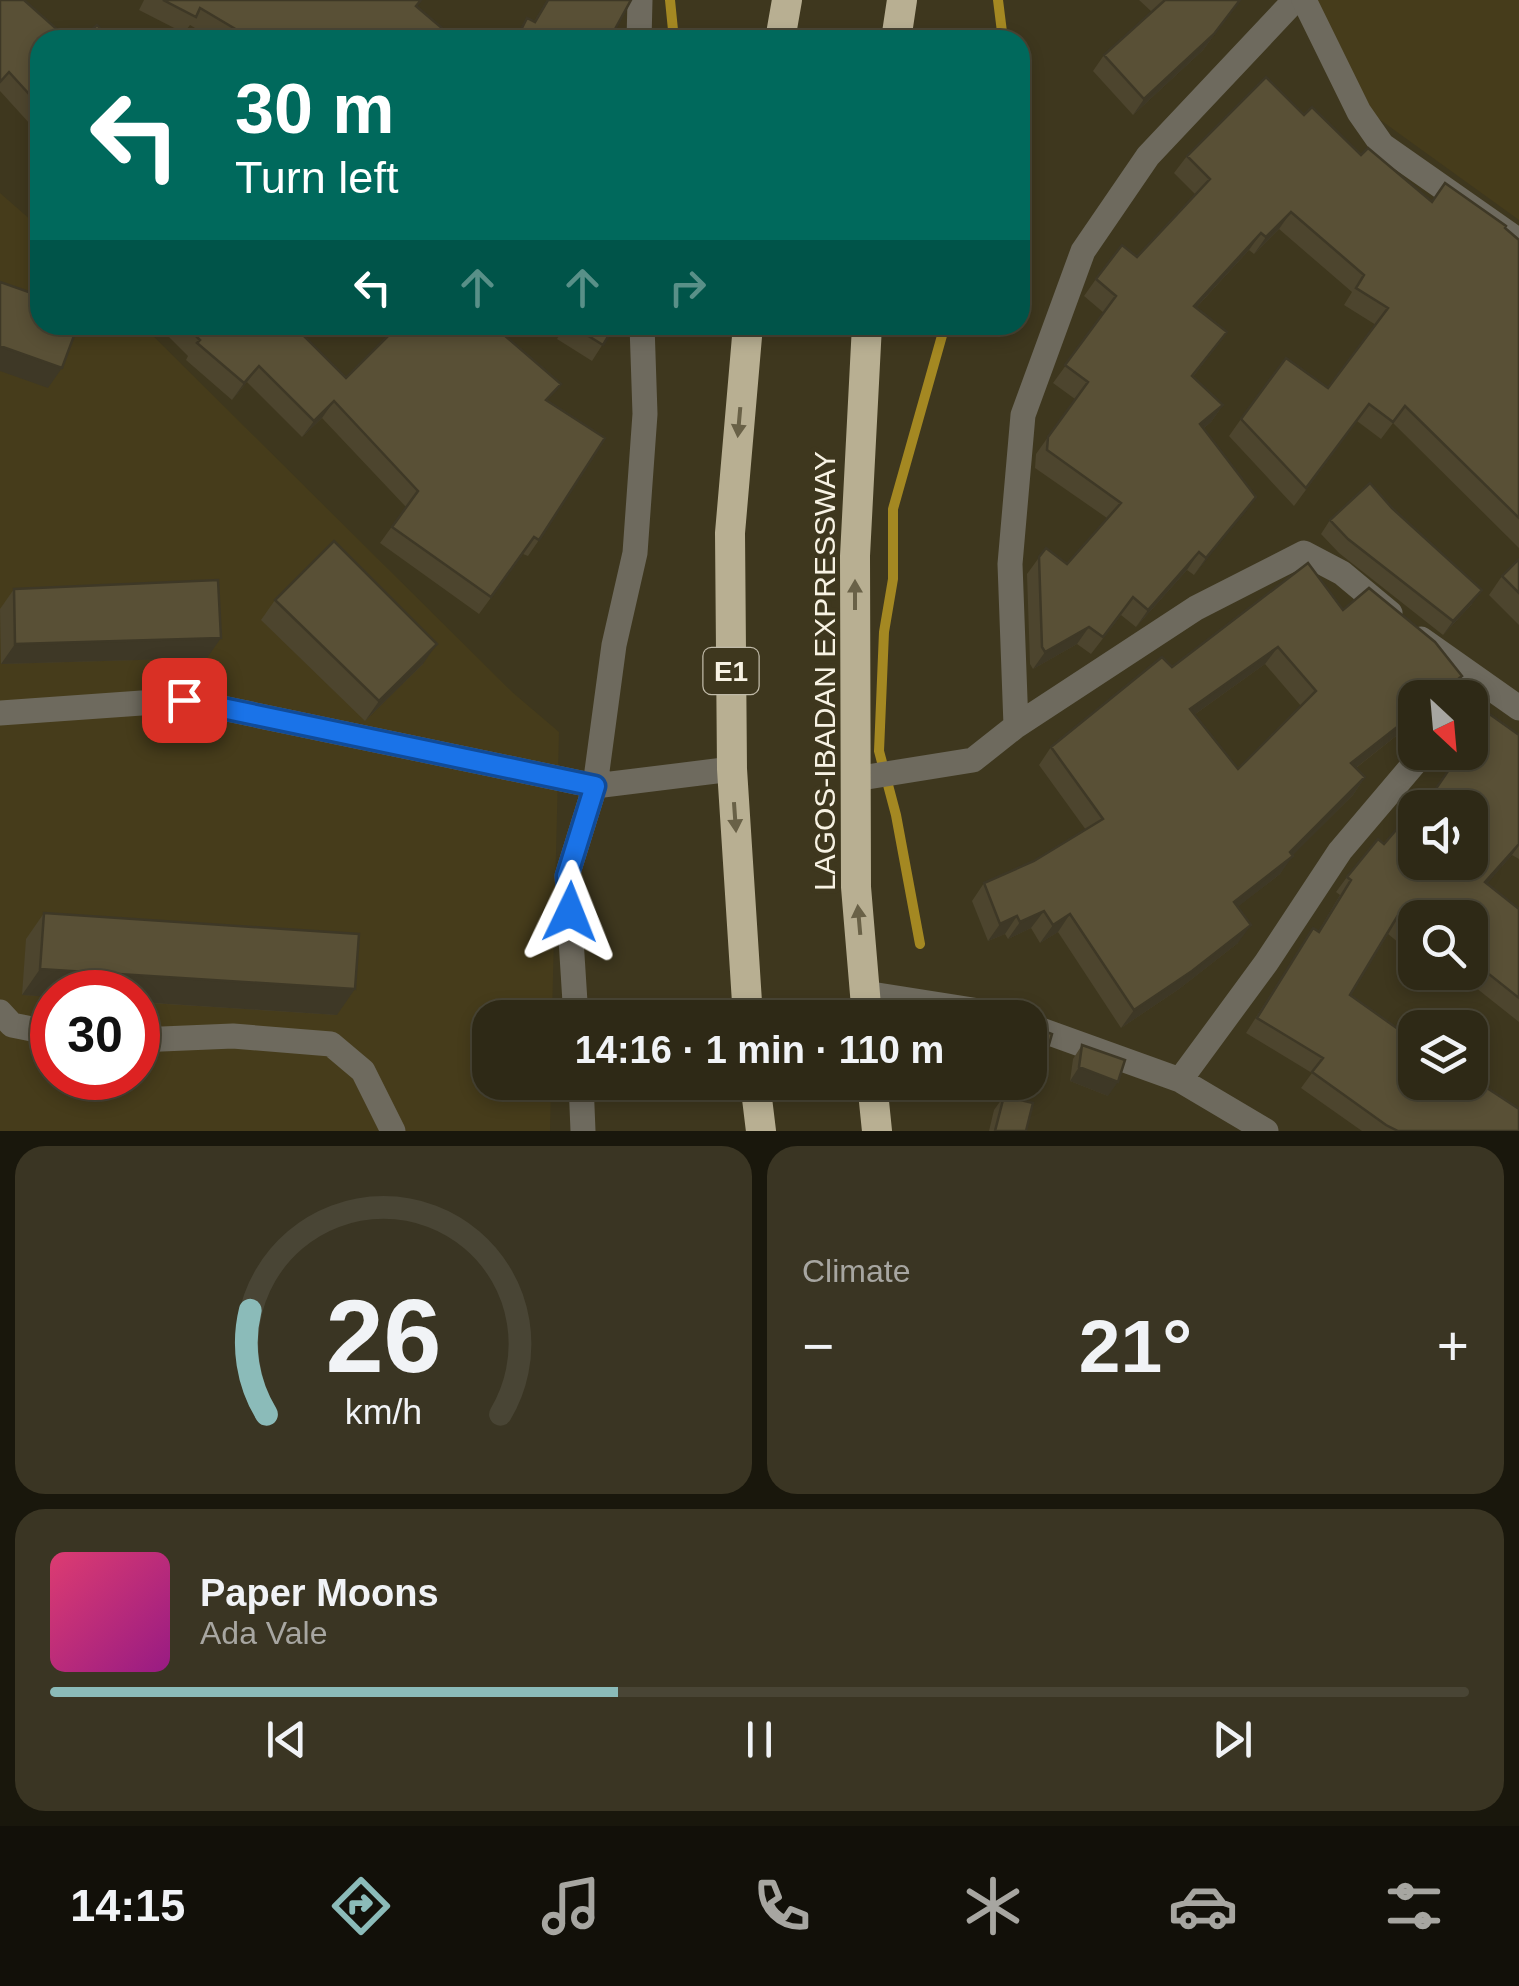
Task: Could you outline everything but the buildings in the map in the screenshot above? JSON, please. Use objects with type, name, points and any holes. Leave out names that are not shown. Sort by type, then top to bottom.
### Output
[{"type":"highway","points":[[782,30],[786,0]]},
{"type":"highway","points":[[898,30],[902,0]]},
{"type":"highway","name":"E1","points":[[747,335],[730,533],[732,770],[747,1000]]},
{"type":"highway","name":"LAGOS-IBADAN EXPRESSWAY","points":[[866,335],[855,556],[855,778],[856,887],[866,1000]]},
{"type":"highway","points":[[757,1100],[761,1131]]},
{"type":"highway","points":[[873,1100],[876,1131]]},
{"type":"street","points":[[639,30],[640,0]]},
{"type":"street","points":[[1016,726],[1010,564],[1023,415],[1083,250],[1148,156],[1295,0]]},
{"type":"street","points":[[1304,0],[1359,112],[1382,145],[1519,240]]},
{"type":"street","points":[[575,1000],[567,876],[595,786],[614,645],[636,553],[645,414],[642,335]]},
{"type":"street","points":[[855,778],[974,760],[1016,726],[1196,608],[1304,553],[1342,573],[1465,680]]},
{"type":"street","points":[[1488,695],[1519,708]]},
{"type":"street","points":[[1,718],[184,700],[595,786],[732,770]]},
{"type":"street","points":[[1180,1080],[1266,963],[1340,851],[1409,770]]},
{"type":"street","points":[[0,1012],[12,1026],[30,1030]]},
{"type":"street","points":[[1047,1032],[1180,1080],[1266,1131]]},
{"type":"street","points":[[160,1039],[233,1036],[332,1044],[362,1071],[393,1131]]},
{"type":"street","points":[[582,1100],[583,1131]]},
{"type":"shaded area","points":[[1312,0],[1519,0],[1519,220],[1354,101]]},
{"type":"shaded area","points":[[0,193],[30,219],[30,335],[152,335],[512,692],[559,732],[552,1000],[472,1000],[472,1100],[551,1100],[550,1131],[0,1131]]},
{"type":"waterway","points":[[670,0],[673,30]]},
{"type":"waterway","points":[[998,0],[1002,30]]},
{"type":"waterway","points":[[920,944],[896,815],[879,751],[884,632],[893,579],[893,509],[942,335]]},
{"type":"route","points":[[184,700],[595,786],[567,876],[570,912]]}]
